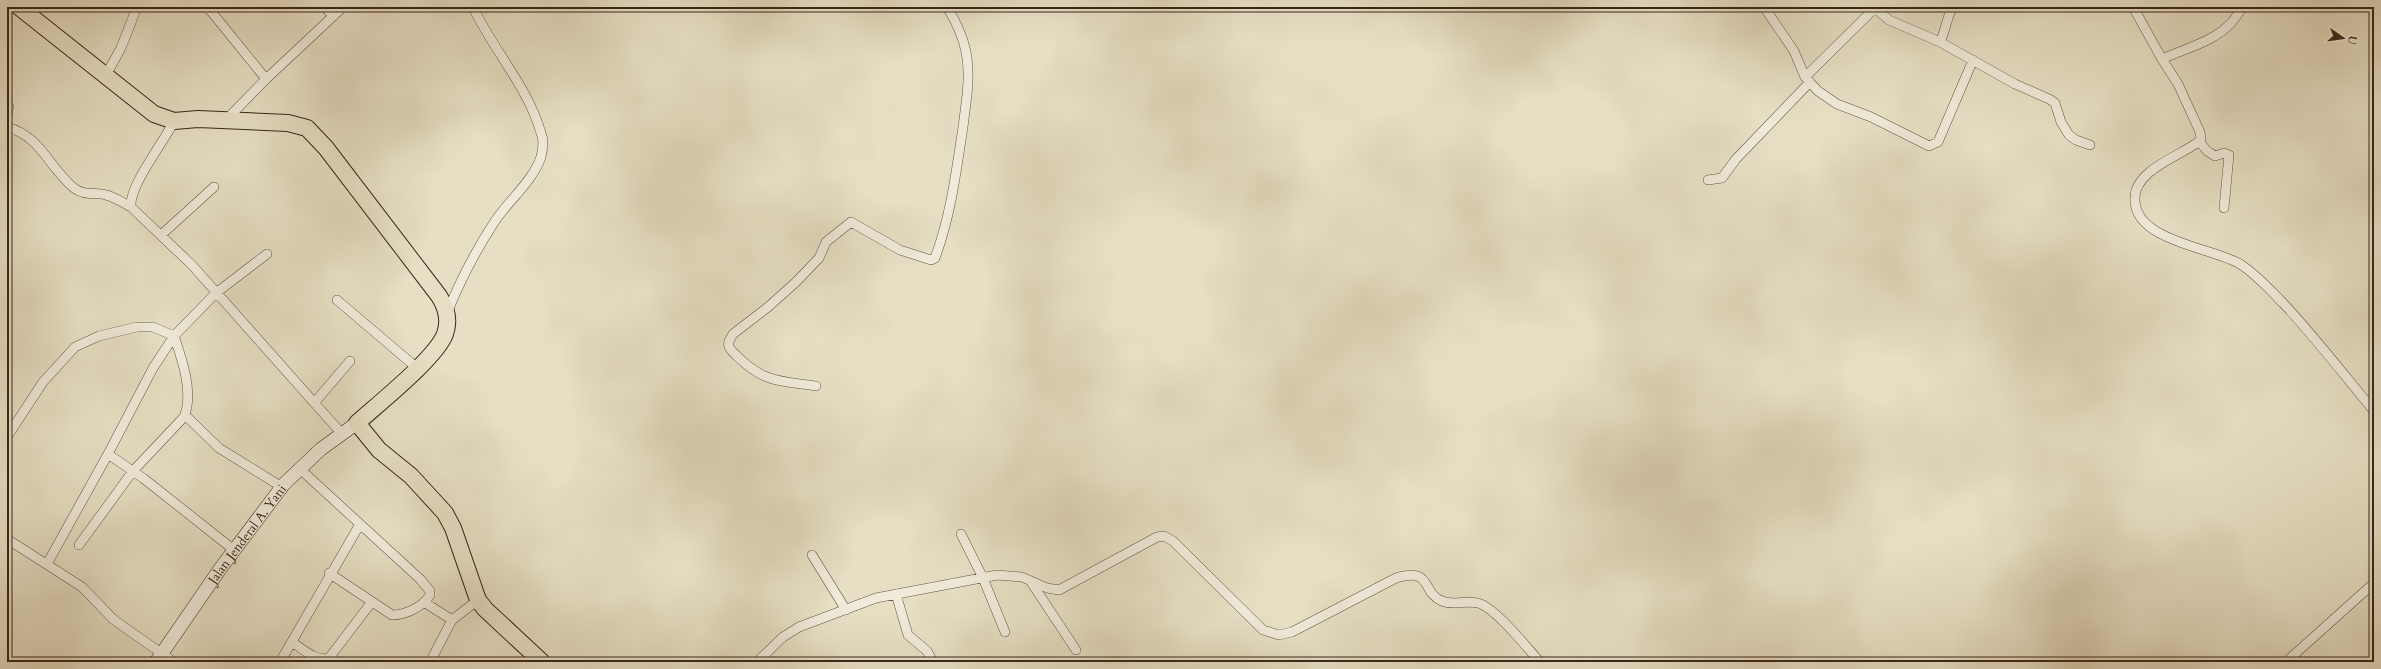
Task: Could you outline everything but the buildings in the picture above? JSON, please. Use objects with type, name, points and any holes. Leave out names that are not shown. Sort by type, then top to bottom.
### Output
[{"type":"highway","points":[[19,7],[154,114],[174,121],[198,119],[288,123],[307,128],[318,137],[439,296],[447,314],[447,324],[441,342],[422,364],[357,423],[379,450],[411,476],[445,514],[453,528],[478,600],[485,609],[542,662]]},
{"type":"highway","points":[[143,104],[154,104],[198,119]]},
{"type":"main road","name":"Jalan Jenderal A. Yani","points":[[159,658],[234,550],[282,488],[299,468],[357,423]]},
{"type":"street","points":[[106,75],[121,48],[137,7]]},
{"type":"street","points":[[203,7],[210,10],[266,79]]},
{"type":"street","points":[[324,7],[334,16]]},
{"type":"street","points":[[226,120],[266,79],[343,7]]},
{"type":"street","points":[[447,314],[472,259],[496,220],[530,176],[541,158],[543,145],[542,134],[534,114],[473,7]]},
{"type":"street","points":[[816,386],[766,378],[745,365],[730,349],[729,341],[733,334],[768,307],[796,282],[819,258],[826,242],[851,222],[858,224],[900,250],[931,260],[936,258],[948,219],[956,177],[969,84],[966,51],[955,21],[947,7]]},
{"type":"street","points":[[1764,7],[1794,52],[1807,80],[1818,91],[1837,104],[1871,117],[1929,146],[1938,142],[1972,60]]},
{"type":"street","points":[[1708,180],[1722,178],[1736,158],[1875,7],[1889,20],[1940,42],[2015,84],[2049,99],[2055,103],[2061,122],[2069,135],[2076,140],[2090,145]]},
{"type":"street","points":[[1940,42],[1945,31],[1948,16],[1953,7]]},
{"type":"street","points":[[2133,7],[2178,84],[2200,132],[2200,141],[2207,151],[2215,156],[2224,153],[2229,155],[2224,208]]},
{"type":"street","points":[[2162,59],[2189,49],[2217,33],[2232,22],[2243,7]]},
{"type":"street","points":[[131,207],[130,200],[136,185],[166,139],[174,121]]},
{"type":"street","points":[[7,126],[22,133],[30,139],[48,157],[74,188],[86,194],[105,195],[131,207],[161,234],[315,402],[342,434]]},
{"type":"street","points":[[2200,141],[2146,174],[2141,180],[2135,198],[2136,208],[2143,222],[2156,233],[2228,258],[2249,270],[2308,330],[2374,412]]},
{"type":"street","points":[[161,234],[214,187]]},
{"type":"street","points":[[47,564],[108,454],[150,373],[174,336],[216,293],[266,254]]},
{"type":"street","points":[[338,300],[422,364]]},
{"type":"street","points":[[7,437],[43,382],[75,347],[100,336],[137,327],[153,327],[174,336],[182,358],[187,398],[185,415],[133,471],[79,545]]},
{"type":"street","points":[[315,402],[350,361]]},
{"type":"street","points":[[185,415],[219,448],[282,488]]},
{"type":"street","points":[[108,454],[133,471],[234,550]]},
{"type":"street","points":[[299,468],[420,580],[430,591],[430,596],[413,609],[399,615],[392,615],[329,573]]},
{"type":"street","points":[[280,662],[329,573],[360,524]]},
{"type":"street","points":[[961,534],[983,578],[1005,632]]},
{"type":"street","points":[[757,662],[783,637],[799,627],[876,598],[958,581],[1012,576],[1022,577],[1052,590],[1065,588],[1157,537],[1164,536],[1173,541],[1263,630],[1279,634],[1292,632],[1396,578],[1412,575],[1424,580],[1432,593],[1441,601],[1482,605],[1511,629],[1540,662]]},
{"type":"street","points":[[7,539],[82,587],[114,620],[159,658],[174,662]]},
{"type":"street","points":[[812,556],[846,610]]},
{"type":"street","points":[[1031,581],[1076,650]]},
{"type":"street","points":[[2286,662],[2374,583]]},
{"type":"street","points":[[896,594],[908,635],[927,651],[933,662]]},
{"type":"street","points":[[430,662],[452,620],[478,600]]},
{"type":"street","points":[[424,602],[452,620]]},
{"type":"street","points":[[292,642],[321,660],[330,658],[372,603]]}]
